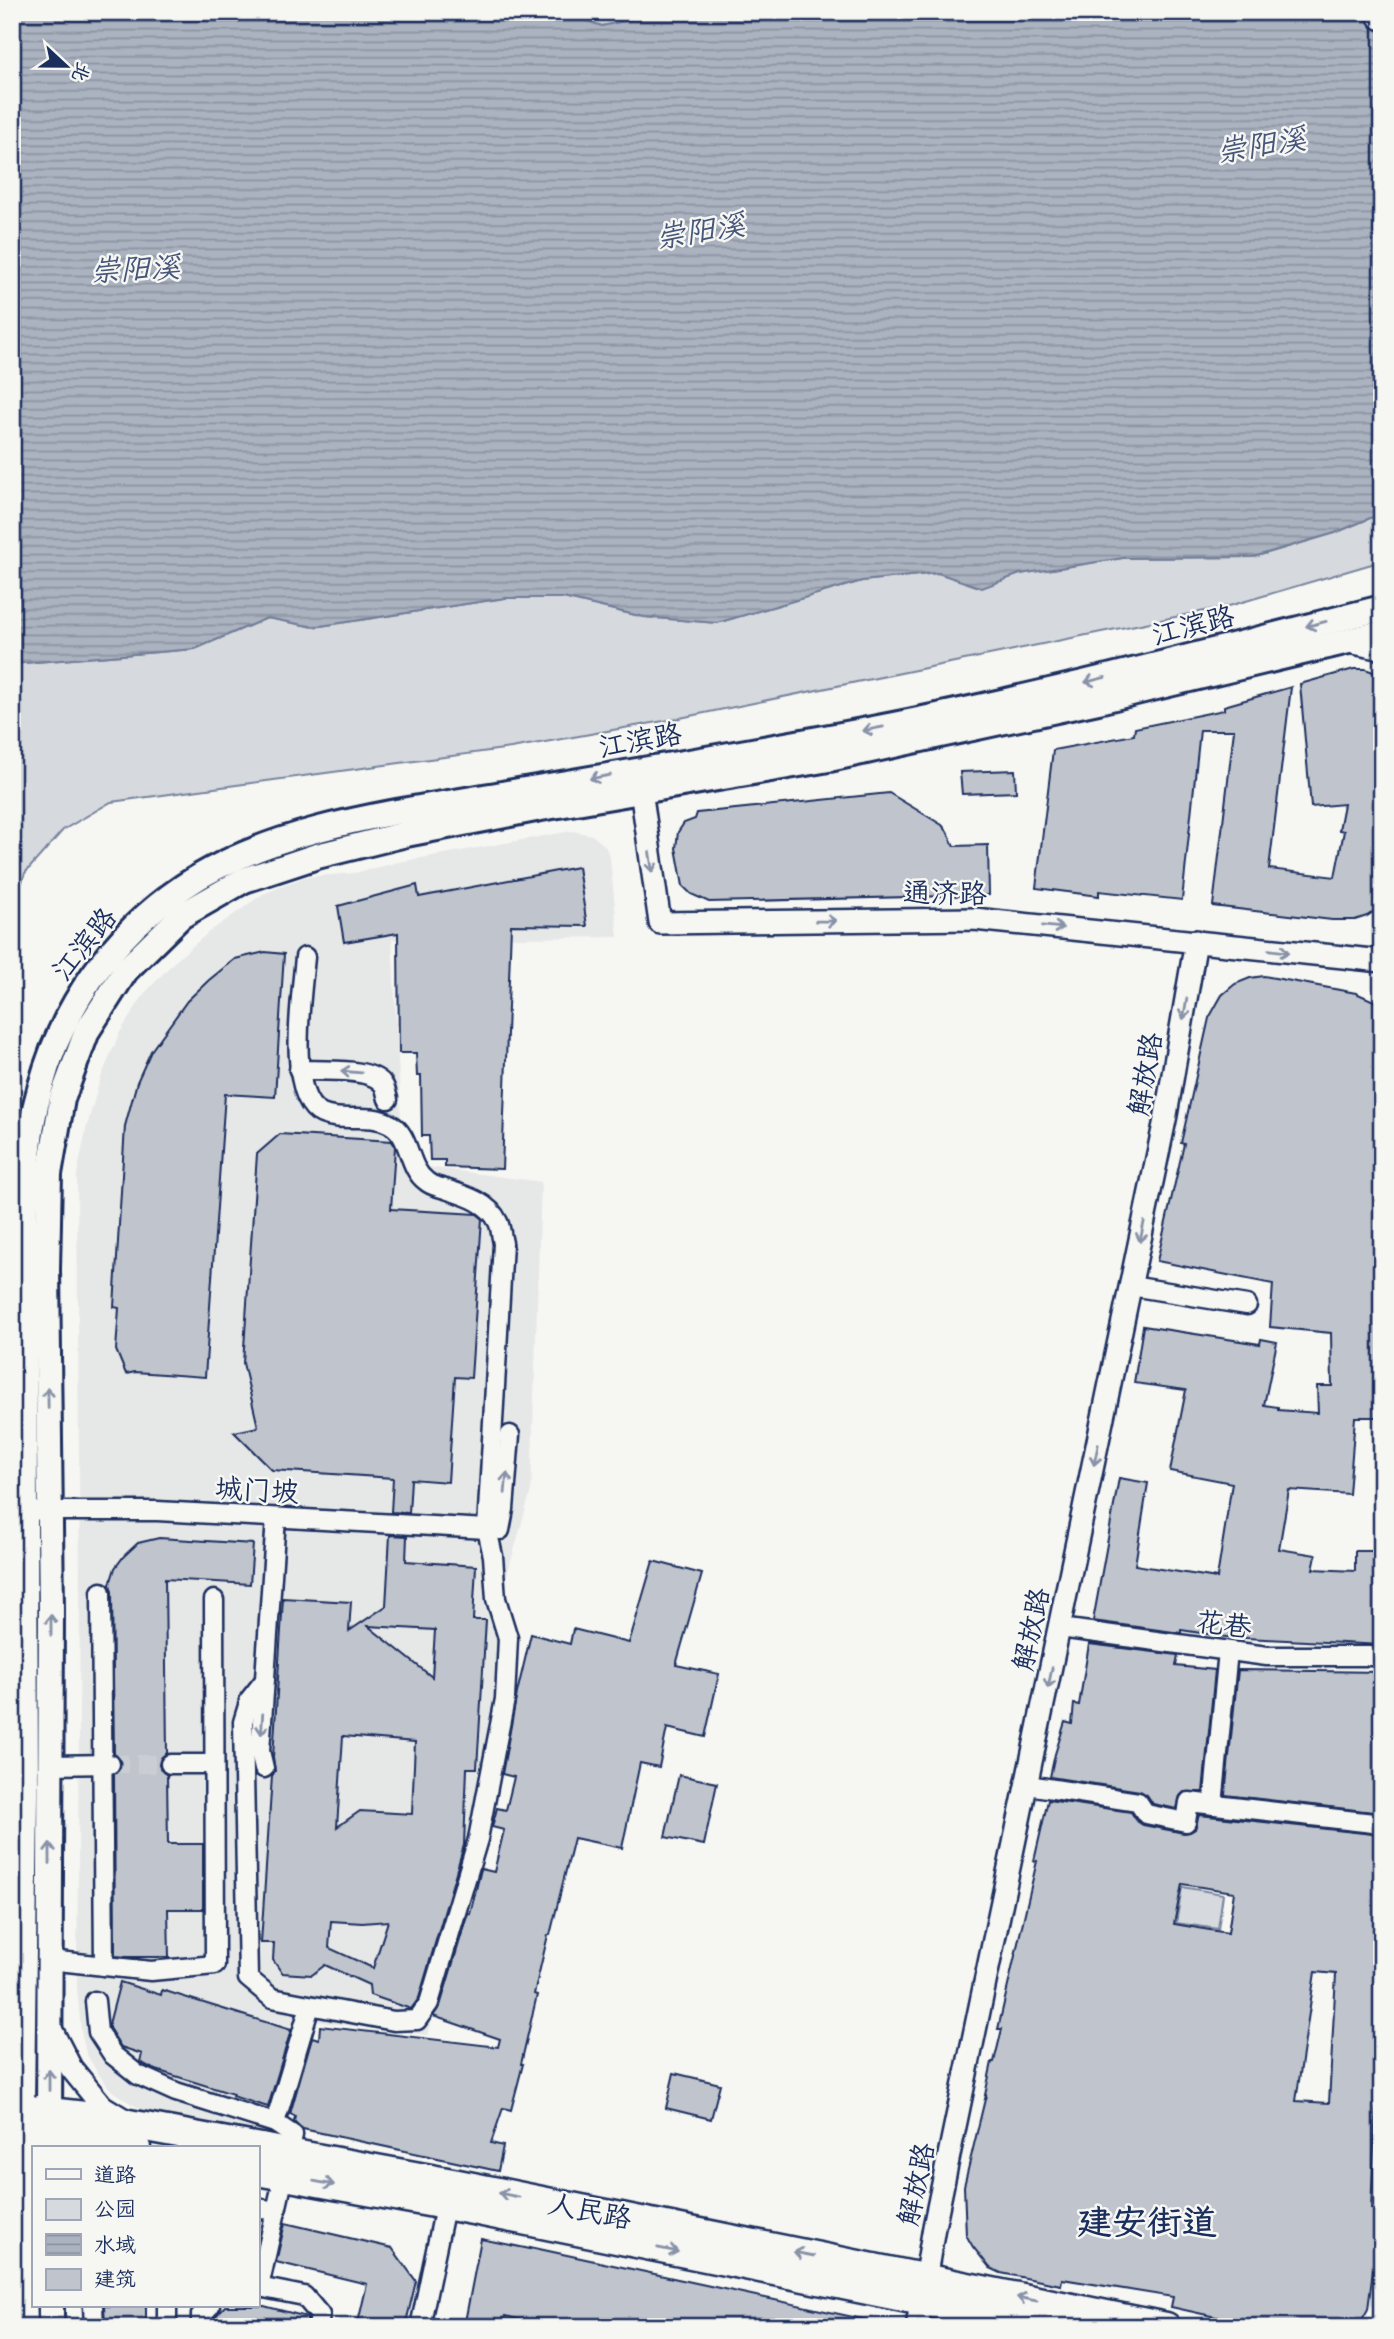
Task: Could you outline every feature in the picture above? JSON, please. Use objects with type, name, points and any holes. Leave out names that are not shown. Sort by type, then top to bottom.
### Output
[{"type":"main road","name":"江滨路","points":[[25,2327],[22,2211],[31,2126],[49,2025],[49,1174],[62,1099],[83,1042],[126,970],[181,916],[244,880],[317,856],[855,732],[964,711],[1382,608]]},
{"type":"main road","name":"江滨路","points":[[31,2126],[24,1983],[26,1170],[39,1092],[52,1049],[71,1008],[98,966],[142,919],[182,887],[218,865],[275,842],[403,812],[830,759],[1098,701],[1382,633]]},
{"type":"main road","name":"人民路","points":[[31,2126],[85,2116],[134,2136],[182,2146]]},
{"type":"main road","name":"人民路","points":[[259,2162],[448,2194],[921,2302],[1051,2327]]},
{"type":"main road","name":"人民路","points":[[921,2302],[1166,2327]]},
{"type":"main road","points":[[51,2308],[51,2327]]},
{"type":"street","points":[[1347,642],[1382,649]]},
{"type":"street","name":"通济路","points":[[639,781],[660,923],[974,919],[1382,961]]},
{"type":"street","name":"解放路","points":[[921,2302],[934,2227],[1166,1115],[1196,941]]},
{"type":"street","points":[[265,1680],[250,1699],[243,1722],[248,1978],[272,1998],[394,2021],[416,2020],[429,2003],[478,1839],[505,1699],[508,1638],[496,1599],[493,1556],[503,1243],[498,1221],[484,1206],[475,1200],[428,1183],[412,1166],[401,1136],[389,1123],[367,1117],[325,1116],[313,1109],[303,1093],[299,1070],[305,957]]},
{"type":"street","points":[[299,1070],[355,1072],[375,1076],[384,1085],[388,1099]]},
{"type":"street","points":[[1130,1286],[1247,1306]]},
{"type":"street","points":[[494,1530],[504,1509],[510,1435]]},
{"type":"street","name":"城门坡","points":[[24,1511],[157,1511],[494,1530]]},
{"type":"street","points":[[264,1768],[260,1751],[276,1518]]},
{"type":"street","points":[[101,1592],[106,1764],[104,1966]]},
{"type":"street","points":[[49,1960],[151,1971],[215,1965],[214,1600]]},
{"type":"street","name":"花巷","points":[[1060,1629],[1266,1656],[1382,1656]]},
{"type":"street","points":[[1213,1805],[1228,1651]]},
{"type":"street","points":[[50,1765],[106,1764]]},
{"type":"street","points":[[170,1764],[214,1764]]},
{"type":"street","points":[[1028,1785],[1138,1802],[1146,1814],[1186,1822],[1189,1802],[1382,1824]]},
{"type":"street","points":[[12,2034],[24,1983]]},
{"type":"street","points":[[95,2001],[98,2032],[113,2055],[138,2075],[176,2092],[275,2123],[293,2135],[277,2166],[276,2211],[259,2283]]},
{"type":"street","points":[[275,2123],[310,2006]]},
{"type":"street","points":[[49,2025],[71,2068],[102,2106],[134,2136]]},
{"type":"street","points":[[12,2187],[22,2211]]},
{"type":"street","points":[[420,2327],[448,2194]]},
{"type":"street","points":[[259,2208],[276,2211]]},
{"type":"street","points":[[259,2287],[304,2296],[320,2315],[318,2327]]},
{"type":"street","points":[[93,2308],[94,2327]]},
{"type":"street","points":[[167,2308],[167,2327]]},
{"type":"street","points":[[201,2327],[201,2315],[208,2308]]},
{"type":"shaded area","points":[[572,831],[592,835],[605,846],[610,858],[618,937],[392,939],[401,1119],[427,1167],[541,1182],[531,1490],[502,1593],[519,1666],[476,1864],[427,2035],[313,2021],[281,2131],[256,2137],[154,2116],[111,2090],[97,2072],[86,2053],[77,1987],[80,1595],[77,1175],[100,1080],[119,1034],[144,994],[174,962],[209,932],[263,894],[305,877],[355,873],[399,862]]},
{"type":"green space","points":[[560,12],[664,12],[602,26]]},
{"type":"green space","points":[[1382,513],[1382,561],[1229,606],[675,719],[511,748],[111,802],[63,830],[25,873],[12,912],[12,664],[195,649],[267,618],[314,627],[505,598],[563,598],[644,617],[717,623],[862,581],[938,573],[982,587],[1020,574],[1123,558],[1254,557],[1335,533]]},
{"type":"green space","points":[[1182,1887],[1223,1894],[1218,1929],[1176,1923]]},
{"type":"water","name":"崇阳溪","points":[[12,12],[559,12],[602,26],[664,12],[1382,12],[1382,513],[1335,533],[1253,557],[1123,558],[1020,574],[982,588],[938,573],[862,581],[717,623],[644,617],[563,598],[505,598],[314,627],[267,618],[195,649],[12,664]]},
{"type":"building","points":[[1354,669],[1365,669],[1382,675],[1382,906],[1355,920],[1332,920],[1213,906],[1234,730],[1200,730],[1182,900],[1099,891],[1099,896],[1036,888],[1053,750],[1134,735],[1135,728],[1224,710],[1224,706],[1291,687],[1269,869],[1335,877],[1344,831],[1339,830],[1344,804],[1311,807],[1300,684]]},
{"type":"building","points":[[1015,770],[1016,792],[962,794],[960,772]]},
{"type":"building","points":[[889,793],[942,825],[954,846],[988,845],[989,895],[709,902],[691,894],[683,886],[676,848],[678,832],[684,823],[695,819],[697,813]]},
{"type":"building","points":[[578,867],[587,926],[511,925],[502,1169],[445,1167],[445,1160],[430,1160],[429,1136],[422,1136],[421,1076],[417,1076],[416,1053],[399,1053],[398,933],[344,942],[338,906],[417,885],[419,897]]},
{"type":"building","points":[[265,952],[284,954],[275,1097],[225,1094],[205,1377],[135,1372],[126,1374],[116,1350],[119,1308],[114,1307],[125,1126],[137,1082],[151,1051],[187,1001],[235,959]]},
{"type":"building","points":[[1264,976],[1356,993],[1374,1001],[1382,1009],[1382,1417],[1355,1417],[1349,1494],[1289,1490],[1279,1549],[1316,1555],[1313,1569],[1355,1571],[1355,1551],[1382,1551],[1382,1645],[1226,1637],[1093,1621],[1119,1478],[1148,1483],[1135,1565],[1217,1578],[1232,1483],[1170,1471],[1186,1390],[1134,1383],[1143,1326],[1260,1344],[1261,1339],[1277,1342],[1264,1405],[1278,1407],[1278,1410],[1318,1413],[1317,1386],[1332,1386],[1331,1333],[1270,1327],[1273,1284],[1157,1261],[1209,1018],[1222,995],[1235,984]]},
{"type":"building","points":[[280,1134],[392,1141],[395,1147],[391,1209],[477,1214],[482,1218],[471,1378],[455,1377],[448,1482],[411,1479],[409,1513],[391,1512],[393,1478],[272,1470],[234,1432],[258,1427],[243,1363],[257,1154]]},
{"type":"building","points":[[390,1535],[407,1536],[406,1561],[476,1566],[473,1620],[486,1620],[477,1768],[467,1768],[464,1845],[419,1998],[411,2009],[370,1995],[369,1985],[325,1965],[312,1975],[282,1973],[273,1960],[274,1943],[261,1943],[272,1776],[275,1771],[273,1757],[283,1598],[351,1602],[349,1631],[386,1606]],"holes":[[[368,1626],[435,1630],[432,1677]],[[343,1736],[415,1742],[412,1814],[360,1811],[337,1827]],[[331,1921],[388,1921],[373,1968],[329,1948]]]},
{"type":"building","points":[[159,1538],[253,1544],[250,1584],[165,1579],[167,1753],[161,1758],[159,1765],[167,1775],[168,1844],[203,1844],[203,1909],[168,1909],[169,1957],[115,1956],[114,1774],[120,1770],[121,1763],[114,1754],[110,1584],[115,1568],[124,1556],[138,1543]]},
{"type":"building","points":[[653,1561],[702,1574],[676,1665],[719,1674],[705,1737],[667,1728],[659,1767],[640,1763],[622,1848],[574,1838],[534,1994],[537,1995],[511,2110],[503,2108],[491,2143],[503,2146],[498,2171],[303,2129],[294,2122],[295,2116],[290,2114],[312,2037],[319,2039],[320,2026],[498,2047],[500,2039],[433,2016],[440,2006],[468,1913],[470,1914],[481,1869],[494,1872],[504,1830],[492,1827],[497,1808],[506,1810],[514,1777],[502,1774],[531,1634],[570,1644],[573,1629],[629,1643]]},
{"type":"building","points":[[1089,1644],[1178,1655],[1176,1666],[1215,1670],[1203,1792],[1184,1792],[1180,1796],[1177,1809],[1153,1804],[1147,1795],[1140,1791],[1050,1777],[1065,1722],[1072,1724],[1074,1704],[1079,1705]]},
{"type":"building","points":[[1238,1670],[1382,1672],[1382,1813],[1225,1795]]},
{"type":"building","points":[[679,1775],[717,1783],[704,1845],[665,1837]]},
{"type":"building","points":[[1048,1800],[1131,1812],[1143,1825],[1184,1833],[1195,1829],[1199,1815],[1382,1835],[1382,2108],[1376,2108],[1371,2209],[1381,2209],[1368,2309],[1358,2327],[1261,2327],[1171,2307],[1173,2297],[1062,2279],[1061,2285],[1001,2273],[990,2268],[973,2247],[966,2235],[964,2186],[1002,2029],[998,2029],[1037,1861],[1034,1861]],"holes":[[[1182,1884],[1234,1892],[1228,1933],[1174,1924]],[[1315,1972],[1336,1974],[1329,2103],[1296,2101]]]},
{"type":"building","points":[[120,1982],[161,1995],[162,1990],[291,2030],[268,2107],[153,2069],[140,2062],[142,2054],[121,2047],[109,2028]]},
{"type":"building","points":[[674,2073],[720,2084],[711,2119],[666,2108]]},
{"type":"building","points":[[285,2223],[392,2248],[416,2281],[405,2327],[357,2327],[367,2284],[276,2262]]},
{"type":"building","points":[[481,2239],[530,2247],[867,2320],[866,2327],[722,2327],[700,2322],[699,2327],[551,2327],[505,2316],[503,2327],[464,2327]]},
{"type":"building","points":[[264,2306],[307,2317],[307,2327],[212,2327],[212,2320],[223,2308]]},
{"type":"building","points":[[104,2308],[146,2308],[146,2327],[105,2327]]},
{"type":"tunnel","points":[[110,1764],[170,1764]]},
{"type":"district","name":"建安街道","points":[[1147,2222]]}]
